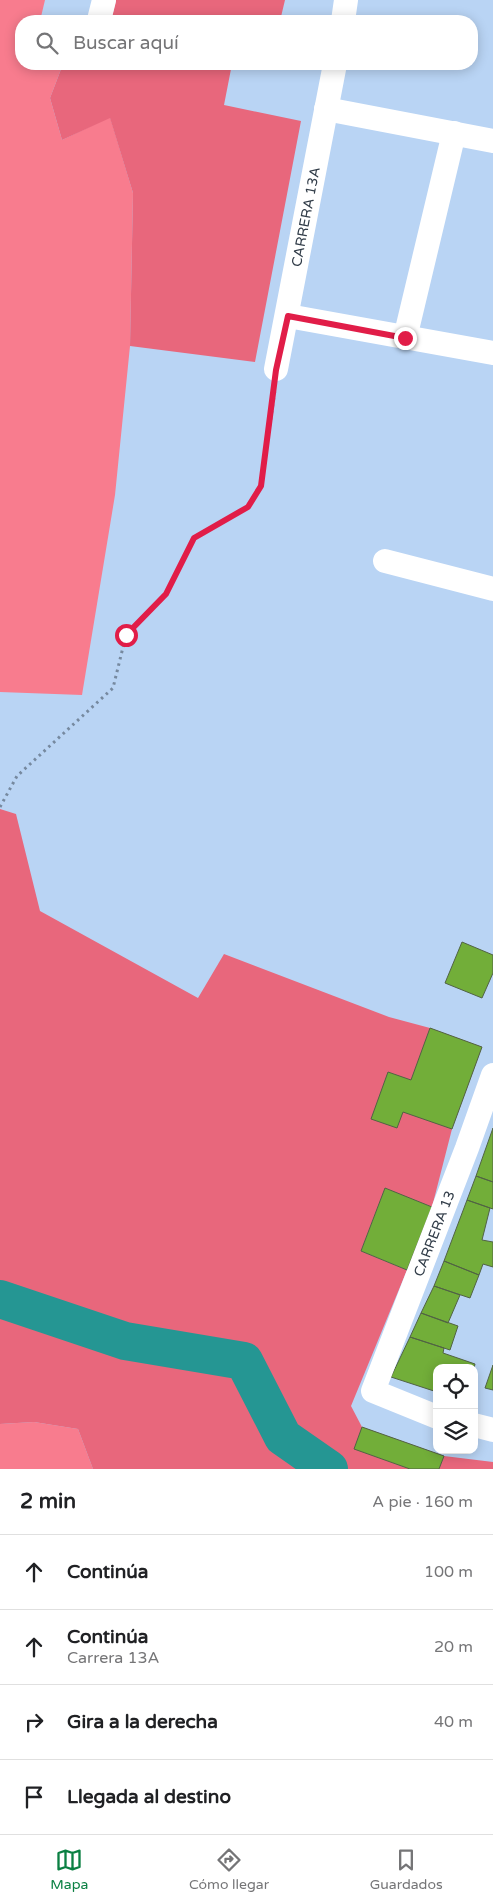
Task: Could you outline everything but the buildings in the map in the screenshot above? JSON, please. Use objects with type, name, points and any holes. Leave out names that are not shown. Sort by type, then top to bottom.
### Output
[{"type":"street","points":[[343,15],[346,0]]},
{"type":"street","name":"CARRERA 13A","points":[[276,370],[288,316],[334,70]]},
{"type":"street","points":[[326,109],[493,141]]},
{"type":"street","points":[[405,338],[454,133]]},
{"type":"street","points":[[288,316],[493,353]]},
{"type":"street","points":[[385,560],[493,589]]},
{"type":"street","name":"CARRERA 13","points":[[433,1415],[373,1391],[464,1156],[493,1075]]},
{"type":"street","points":[[478,1426],[493,1430]]},
{"type":"path","points":[[0,807],[17,776],[113,688],[126,635],[166,594],[194,538],[248,507],[261,486],[276,370]]},
{"type":"shaded area","points":[[0,0],[45,0],[41,15],[15,15],[15,70],[61,70],[50,98],[62,140],[110,117],[133,193],[130,346],[115,495],[82,695],[0,692]]},
{"type":"shaded area","points":[[116,0],[285,0],[281,15],[112,15]]},
{"type":"shaded area","points":[[61,70],[231,70],[224,105],[301,121],[255,362],[130,346],[133,193],[110,118],[62,140],[50,98]]},
{"type":"shaded area","points":[[0,809],[16,814],[40,911],[198,998],[224,954],[389,1017],[430,1028],[482,1047],[452,1129],[432,1207],[385,1189],[361,1251],[407,1270],[351,1406],[362,1427],[433,1452],[433,1454],[493,1462],[493,1469],[93,1469],[78,1429],[34,1422],[0,1424]]},
{"type":"shaded area","points":[[34,1422],[78,1429],[93,1469],[0,1469],[0,1424]]},
{"type":"waterway","points":[[0,1299],[125,1341],[244,1361],[283,1437],[329,1469]]},
{"type":"route","points":[[126,635],[166,594],[194,538],[248,507],[261,486],[276,370],[288,316],[405,338]]}]
